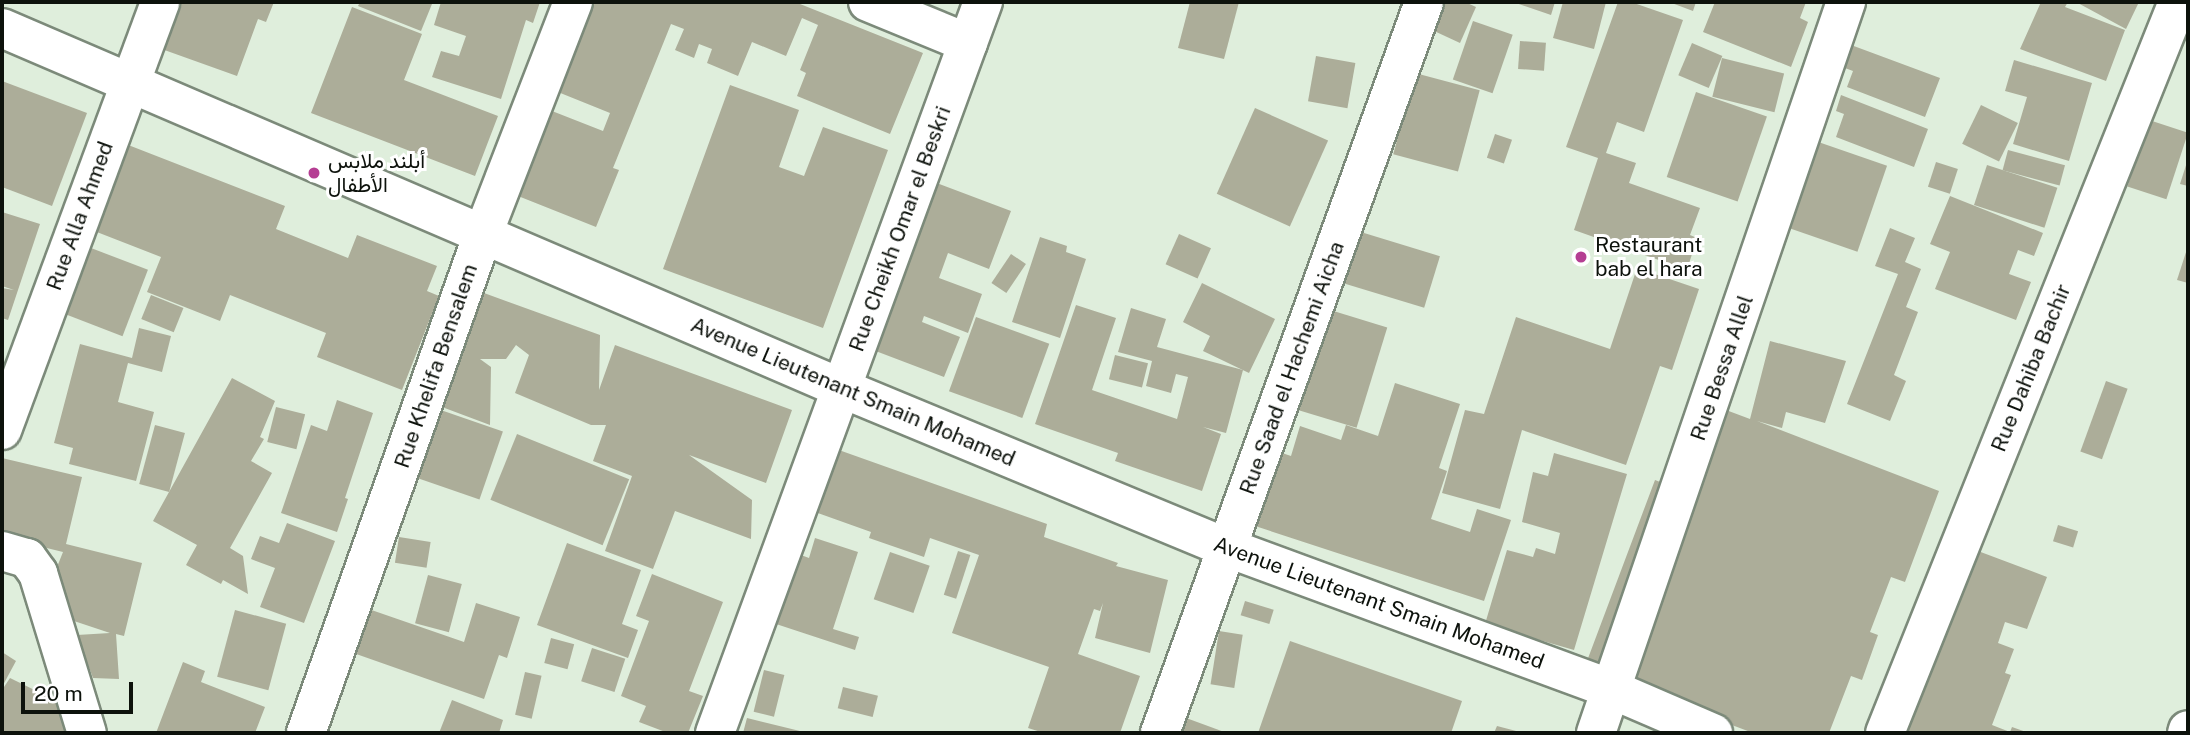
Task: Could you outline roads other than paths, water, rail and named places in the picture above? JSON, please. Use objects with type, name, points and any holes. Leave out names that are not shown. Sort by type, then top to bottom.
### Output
[{"type":"street","name":"Rue Alla Ahmed","points":[[2,430],[160,2]]},
{"type":"street","name":"Rue Khelifa Bensalem","points":[[306,733],[483,234],[573,2]]},
{"type":"street","points":[[868,2],[968,43]]},
{"type":"street","name":"Rue Cheikh Omar el Beskri","points":[[715,733],[983,2]]},
{"type":"street","name":"Rue Saad el Hachemi Aicha","points":[[1160,733],[1424,2]]},
{"type":"street","name":"Rue Bessa Allel","points":[[1596,733],[1613,690],[1846,2]]},
{"type":"street","name":"Rue Dahiba Bachir","points":[[1885,733],[2178,2]]},
{"type":"street","name":"Avenue Lieutenant Smain Mohamed","points":[[2,28],[130,80],[841,388],[1227,548],[1613,690],[1713,733]]},
{"type":"street","points":[[2,551],[27,558],[37,573],[87,733]]},
{"type":"place","name":"أبلند ملابس اﻷطفال","points":[[314,173]]},
{"type":"place","name":"Restaurant bab el hara","points":[[1581,257]]}]
